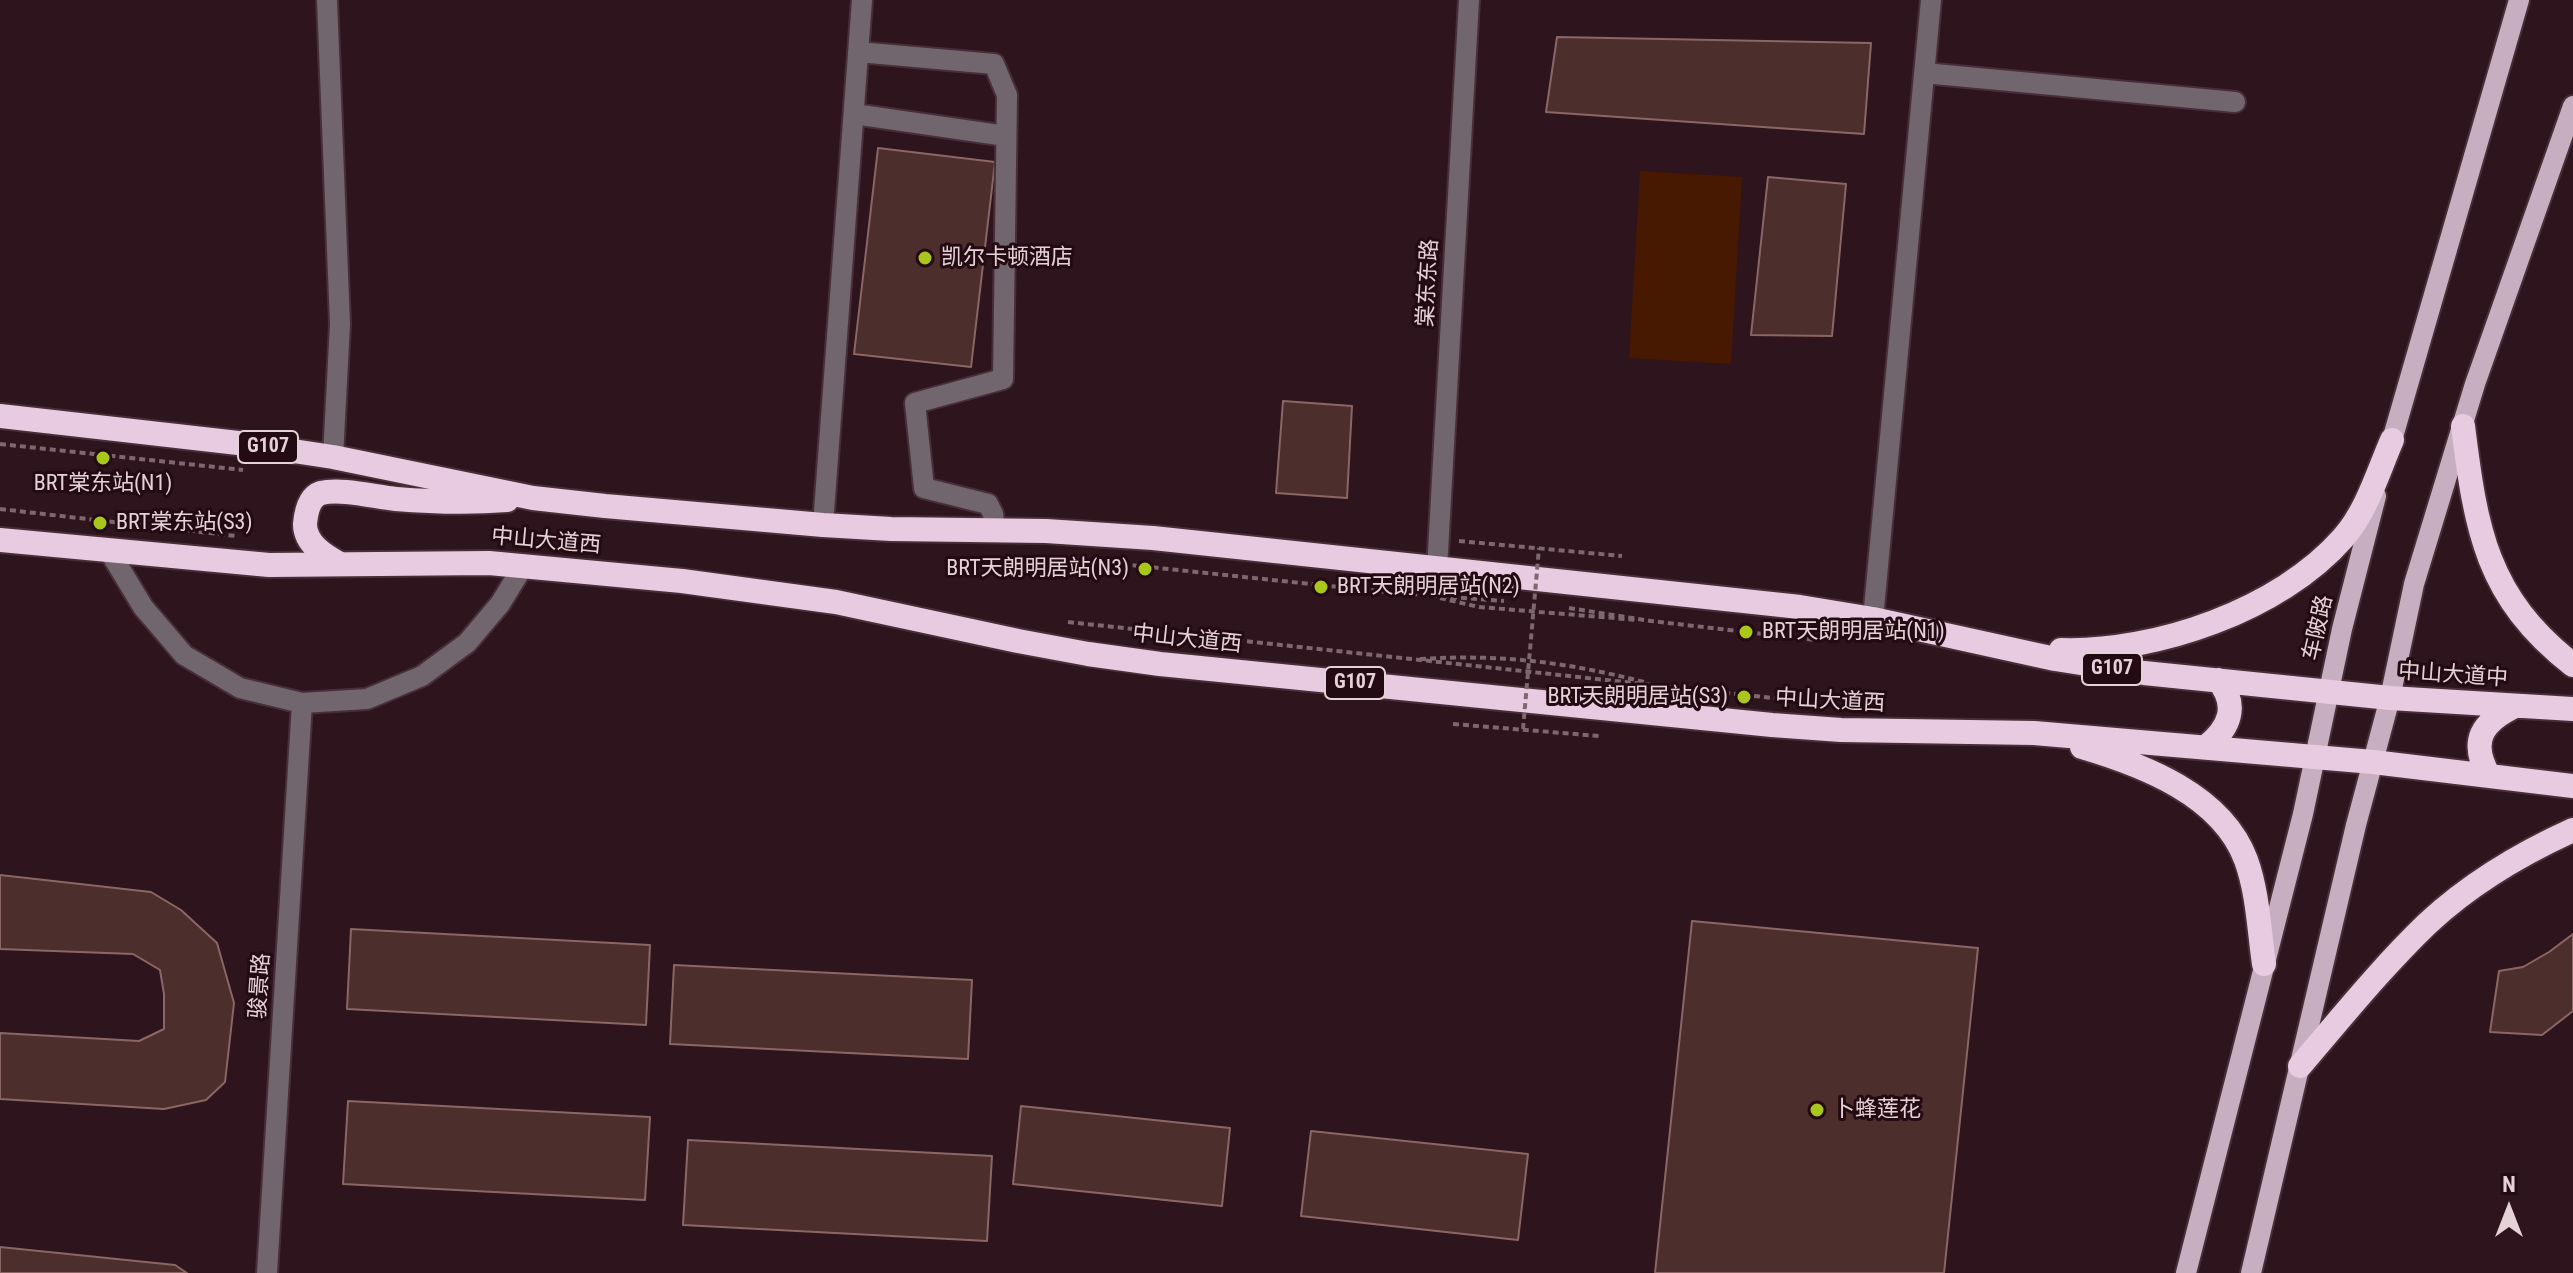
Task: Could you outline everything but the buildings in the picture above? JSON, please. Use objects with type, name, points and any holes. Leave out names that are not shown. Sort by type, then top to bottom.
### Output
[{"type":"highway","name":"中山大道西","points":[[0,416],[333,457],[533,498],[823,525],[1046,531],[1153,538],[1800,607],[1873,619],[2103,668],[2329,692]]},
{"type":"highway","points":[[2463,426],[2476,513],[2491,565],[2514,608],[2531,629],[2573,665]]},
{"type":"highway","points":[[2008,648],[2074,651],[2117,647],[2198,628],[2272,595],[2316,563],[2344,537],[2362,510],[2392,440]]},
{"type":"highway","points":[[340,564],[318,550],[306,530],[312,499],[322,493],[479,503],[533,498]]},
{"type":"highway","name":"中山大道西","points":[[0,540],[269,565],[441,562],[524,565],[821,599],[1074,651],[1160,664],[1786,726],[1891,732],[2034,733],[2373,762]]},
{"type":"highway","points":[[2206,747],[2222,732],[2230,710],[2229,697],[2218,680]]},
{"type":"highway","name":"中山大道中","points":[[2329,692],[2573,709]]},
{"type":"highway","points":[[2515,706],[2501,713],[2482,732],[2479,745],[2481,761],[2489,776],[2573,786]]},
{"type":"highway","points":[[2034,733],[2137,766],[2189,794],[2215,814],[2235,838],[2246,859],[2254,890],[2264,964]]},
{"type":"highway","name":"G107","points":[[2373,762],[2489,776]]},
{"type":"highway","points":[[2300,1066],[2428,923],[2472,887],[2521,854],[2573,830]]},
{"type":"main road","name":"车陂路","points":[[2186,1273],[2315,757],[2342,629],[2392,440],[2519,0]]},
{"type":"main road","points":[[2251,1273],[2390,698],[2414,584],[2475,384],[2573,106]]},
{"type":"street","points":[[327,0],[340,324],[333,457]]},
{"type":"street","points":[[823,525],[862,0]]},
{"type":"street","name":"棠东东路","points":[[1437,569],[1469,0]]},
{"type":"street","points":[[1873,619],[1931,0]]},
{"type":"street","points":[[858,52],[994,64],[1007,95],[1003,379],[915,403],[924,488],[988,504],[995,530]]},
{"type":"street","points":[[1924,73],[2235,102]]},
{"type":"street","points":[[854,114],[1006,136]]},
{"type":"street","points":[[108,549],[143,607],[184,655],[240,688],[302,703],[367,699],[422,676],[467,643],[500,604],[524,565]]},
{"type":"street","name":"骏景路","points":[[267,1273],[302,703]]},
{"type":"path","points":[[0,444],[243,470]]},
{"type":"path","points":[[0,509],[236,536]]},
{"type":"path","points":[[1459,541],[1622,556]]},
{"type":"path","points":[[1523,729],[1539,548]]},
{"type":"path","points":[[1073,559],[1518,602]]},
{"type":"path","points":[[1430,595],[1479,607],[1651,621],[1816,640]]},
{"type":"path","points":[[1533,603],[1547,605]]},
{"type":"path","points":[[1560,607],[1615,613],[1651,621]]},
{"type":"path","points":[[1068,622],[1810,702]]},
{"type":"path","points":[[1409,660],[1503,657],[1581,667],[1656,685]]},
{"type":"path","points":[[1453,724],[1599,736]]},
{"type":"shaded area","points":[[1640,171],[1742,177],[1731,364],[1629,358]]},
{"type":"place","name":"凯尔卡顿酒店","points":[[925,258]]},
{"type":"place","name":"BRT棠东站(N1)","points":[[103,458]]},
{"type":"place","name":"BRT棠东站(S3)","points":[[100,523]]},
{"type":"place","name":"BRT天朗明居站(N3)","points":[[1145,569]]},
{"type":"place","name":"BRT天朗明居站(N2)","points":[[1321,587]]},
{"type":"place","name":"BRT天朗明居站(N1)","points":[[1746,632]]},
{"type":"place","name":"BRT天朗明居站(S3)","points":[[1744,697]]},
{"type":"place","name":"卜蜂莲花","points":[[1817,1110]]}]
